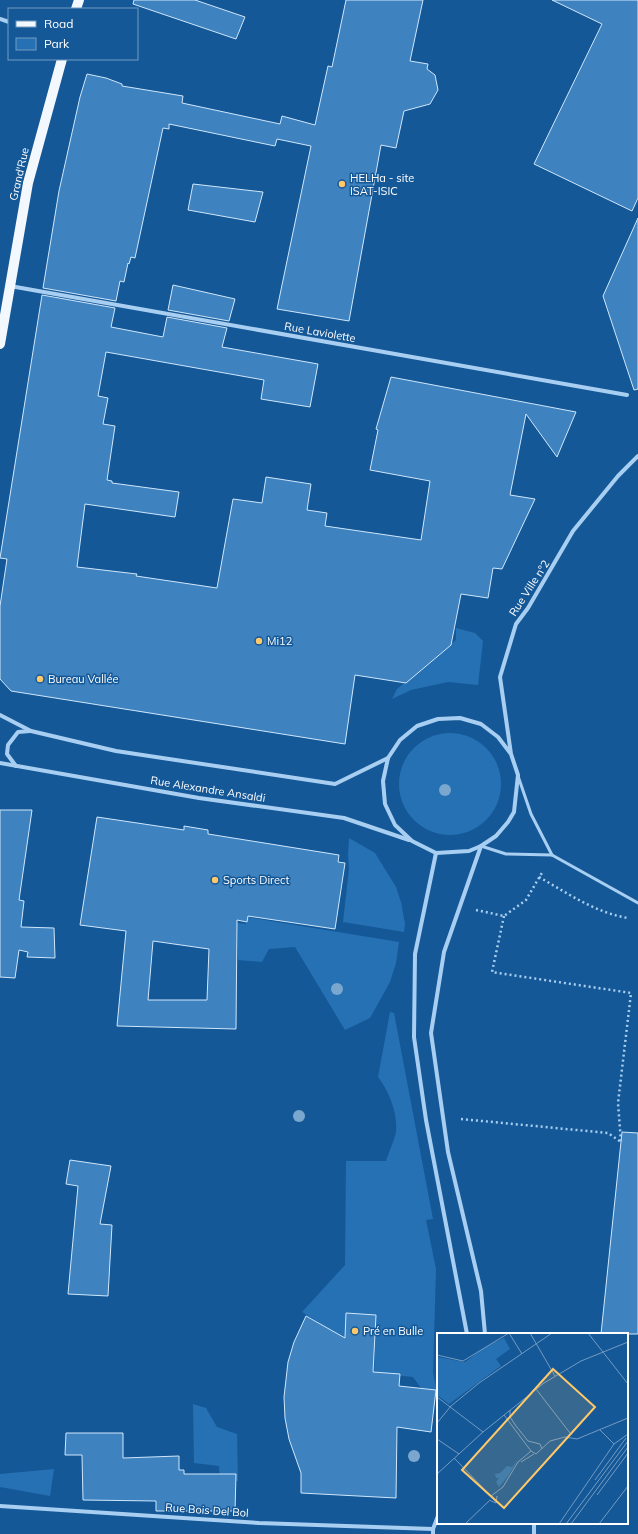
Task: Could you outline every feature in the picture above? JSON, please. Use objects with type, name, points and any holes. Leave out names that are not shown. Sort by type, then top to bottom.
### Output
[{"type":"main road","name":"Grand'Rue","points":[[0,344],[28,183],[62,60]]},
{"type":"street","name":"Rue Laviolette","points":[[10,286],[627,395]]},
{"type":"street","name":"Rue Ville n°2","points":[[511,754],[498,737],[481,724],[460,718],[452,718],[438,719],[417,726],[400,740],[388,758],[383,781],[386,804],[395,824],[412,841],[436,853],[469,850],[481,846],[496,836],[514,812],[518,776],[511,754],[500,677],[516,624],[528,608],[573,531],[618,476],[638,456]]},
{"type":"street","name":"Rue Alexandre Ansaldi","points":[[0,715],[31,731],[116,751],[335,784],[388,758]]},
{"type":"street","points":[[17,766],[7,754],[8,745],[18,732],[31,731]]},
{"type":"street","name":"Rue Alexandre Ansaldi","points":[[0,763],[199,798],[344,818],[412,841]]},
{"type":"street","points":[[481,846],[444,952],[431,1033],[448,1152],[481,1291],[485,1333]]},
{"type":"street","points":[[436,853],[416,954],[414,1037],[426,1120],[467,1333]]},
{"type":"street","name":"Rue Bois Del Bol","points":[[0,1506],[259,1523],[433,1529]]},
{"type":"street","points":[[434,1534],[433,1529],[437,1519]]},
{"type":"lane","points":[[518,776],[531,814],[552,855]]},
{"type":"lane","points":[[481,846],[506,854],[552,855],[638,903]]},
{"type":"lane","points":[[414,1528],[414,1534]]},
{"type":"path","points":[[442,1117],[608,1133],[621,1142],[618,1103],[631,993],[492,972],[504,916],[526,900],[552,855]]},
{"type":"path","points":[[539,877],[593,907],[615,916],[630,918]]},
{"type":"path","points":[[460,907],[504,916]]},
{"type":"green space","points":[[456,628],[475,633],[483,641],[478,685],[448,682],[411,690],[392,699],[397,689],[456,640]]},
{"type":"green space","points":[[450,733],[460,734],[479,741],[493,755],[500,774],[500,794],[493,813],[479,827],[460,834],[450,835],[440,834],[421,827],[407,813],[400,794],[399,784],[400,774],[407,755],[421,741],[440,734]]},
{"type":"green space","points":[[349,838],[375,853],[396,887],[401,902],[405,924],[404,932],[343,922],[349,869]]},
{"type":"green space","points":[[247,917],[399,942],[396,963],[390,982],[370,1018],[345,1030],[295,947],[269,949],[262,962],[238,960],[237,923],[246,924]]},
{"type":"green space","points":[[390,1012],[394,1013],[433,1219],[426,1220],[436,1269],[433,1373],[437,1391],[421,1388],[413,1377],[374,1373],[376,1315],[346,1314],[345,1340],[302,1312],[345,1265],[346,1161],[386,1161],[396,1132],[396,1118],[392,1103],[386,1089],[378,1077]]},
{"type":"green space","points":[[193,1404],[206,1408],[217,1427],[237,1434],[238,1481],[220,1482],[219,1466],[194,1463]]},
{"type":"green space","points":[[54,1469],[50,1496],[0,1487],[0,1474]]},
{"type":"building","points":[[134,0],[195,0],[245,17],[236,39],[133,4]]},
{"type":"building","points":[[346,0],[423,0],[410,61],[428,64],[427,69],[435,75],[438,90],[430,104],[404,111],[396,148],[381,145],[349,321],[277,309],[311,146],[277,139],[275,146],[169,124],[169,129],[163,128],[135,258],[131,257],[129,264],[128,263],[124,282],[120,281],[116,301],[43,288],[59,191],[80,97],[87,74],[106,78],[122,84],[122,86],[183,96],[182,103],[280,124],[282,116],[315,125],[328,66],[332,67]]},
{"type":"building","points":[[552,0],[638,0],[638,198],[632,211],[534,164],[602,24]]},
{"type":"building","points":[[193,184],[263,192],[255,222],[188,210]]},
{"type":"building","points":[[638,218],[638,389],[634,390],[603,296]]},
{"type":"building","points":[[173,285],[235,299],[229,321],[168,310]]},
{"type":"building","points":[[42,295],[115,308],[111,327],[163,337],[167,317],[227,328],[222,347],[318,364],[310,407],[261,399],[264,380],[106,352],[98,396],[108,398],[103,424],[115,426],[107,480],[112,481],[112,483],[179,492],[175,517],[85,504],[77,567],[137,574],[136,576],[217,588],[233,499],[262,503],[266,477],[311,484],[307,510],[327,513],[325,526],[421,540],[430,481],[370,470],[378,430],[376,429],[391,377],[576,412],[557,457],[526,414],[510,495],[535,499],[502,569],[493,568],[488,598],[461,594],[451,645],[406,683],[355,675],[345,744],[11,691],[0,679],[0,606],[7,559],[0,558]]},
{"type":"building","points":[[0,810],[32,810],[19,900],[24,901],[21,927],[54,928],[55,958],[27,957],[28,952],[19,950],[15,978],[0,977]]},
{"type":"building","points":[[97,817],[184,830],[184,826],[208,830],[208,834],[339,855],[338,862],[345,863],[335,929],[248,916],[247,922],[237,920],[236,1029],[117,1026],[126,931],[80,925]],"holes":[[[153,941],[209,949],[207,1000],[148,1000]]]},
{"type":"building","points":[[622,1132],[638,1133],[638,1334],[601,1333]]},
{"type":"building","points":[[70,1160],[111,1166],[100,1224],[112,1225],[108,1296],[68,1294],[78,1186],[66,1184]]},
{"type":"building","points":[[346,1313],[376,1315],[373,1372],[400,1374],[399,1386],[436,1390],[431,1432],[397,1427],[396,1498],[301,1493],[301,1473],[289,1439],[285,1418],[284,1397],[288,1362],[294,1342],[306,1316],[345,1338]]},
{"type":"building","points":[[66,1433],[123,1433],[123,1458],[179,1456],[179,1470],[184,1470],[184,1474],[236,1474],[235,1511],[156,1511],[156,1501],[83,1500],[82,1455],[65,1455]]},
{"type":"place","name":"HELHa - site ISAT-ISIC","points":[[342,184]]},
{"type":"place","name":"Mi12","points":[[259,641]]},
{"type":"place","name":"Bureau Vallée","points":[[40,679]]},
{"type":"place","name":"Sports Direct","points":[[215,880]]},
{"type":"place","name":"Pré en Bulle","points":[[355,1331]]}]
